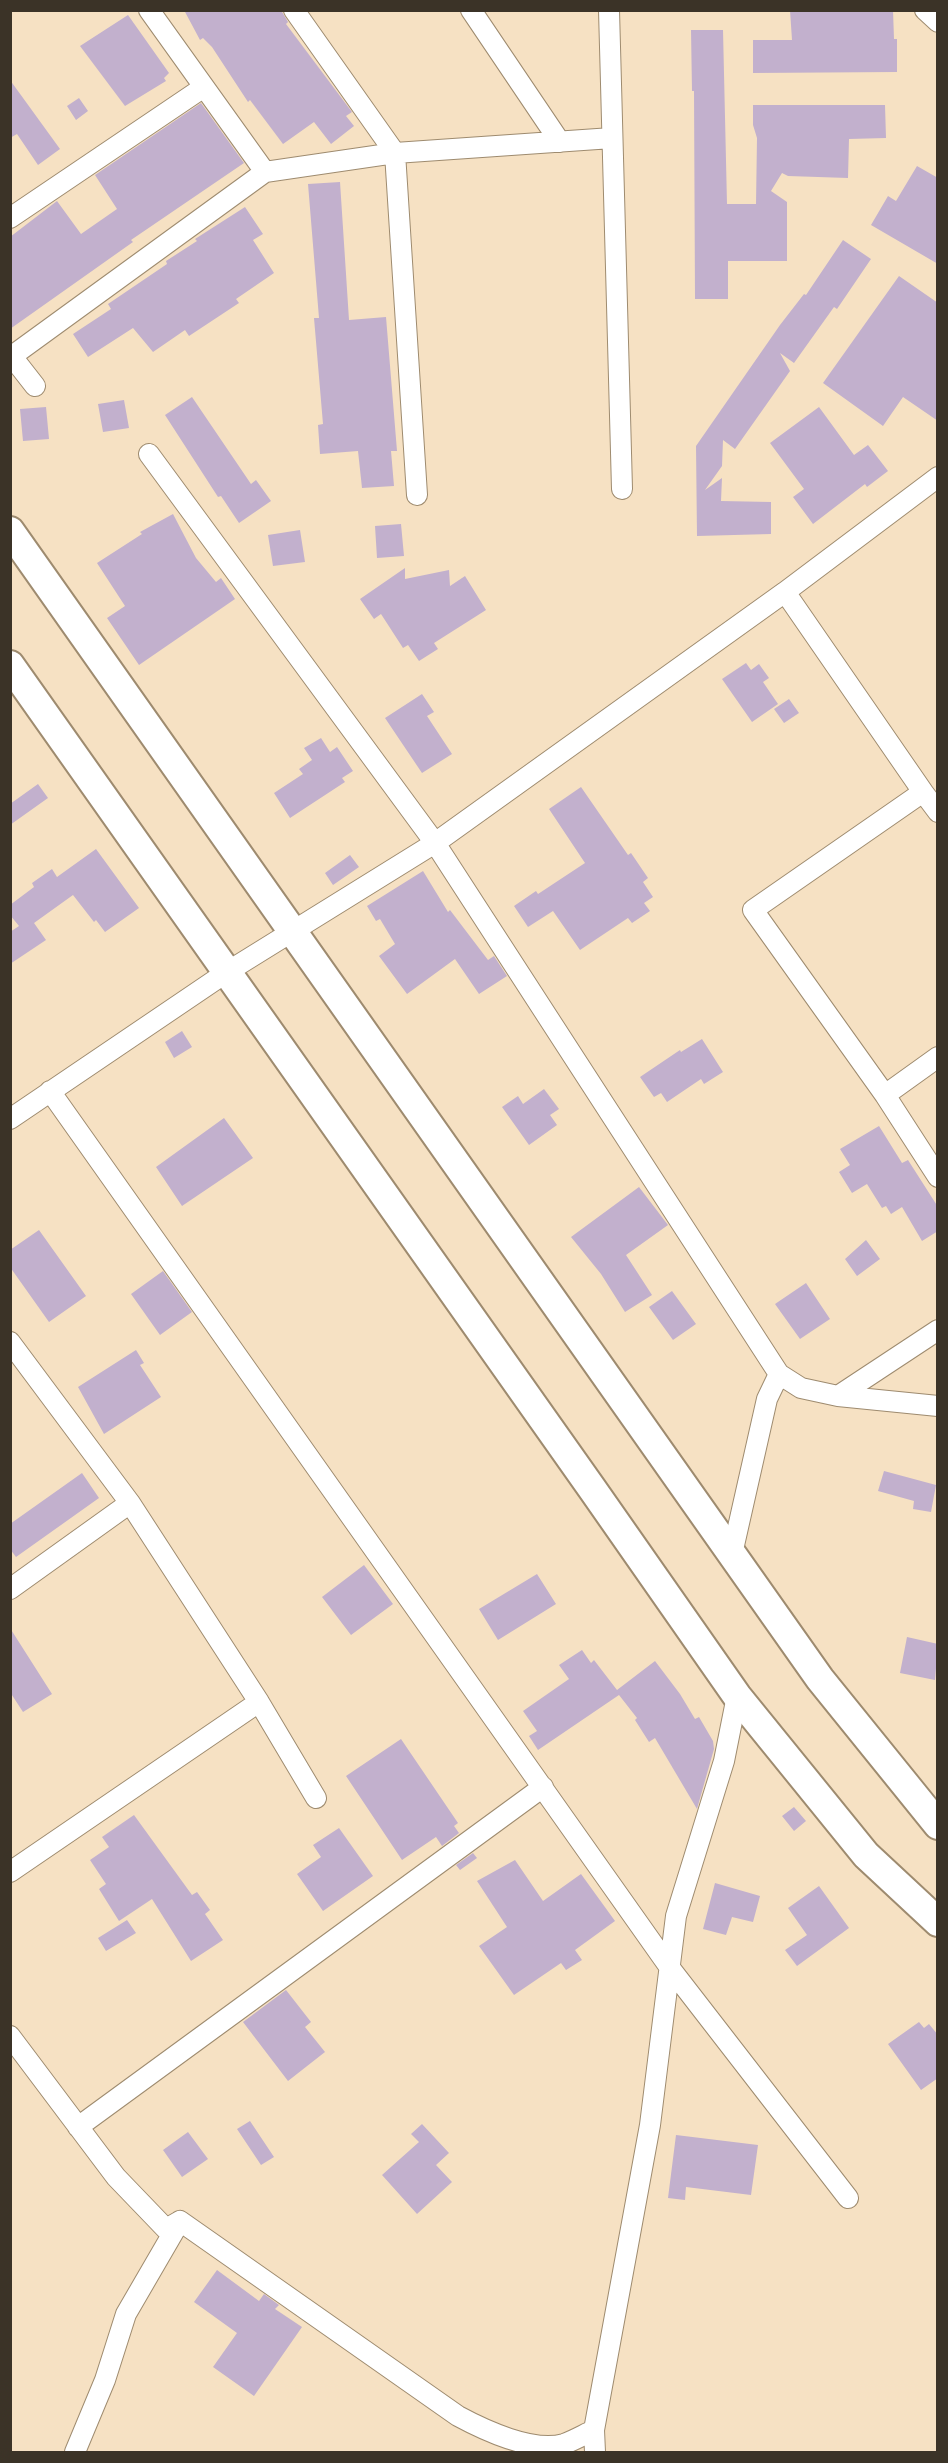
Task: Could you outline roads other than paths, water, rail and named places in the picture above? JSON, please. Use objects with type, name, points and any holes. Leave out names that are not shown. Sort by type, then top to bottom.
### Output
[{"type":"highway","points":[[10,531],[820,1679],[938,1825]]},
{"type":"highway","points":[[10,665],[736,1696],[866,1855],[938,1922]]},
{"type":"street","points":[[149,10],[265,172]]},
{"type":"street","points":[[294,10],[395,153],[417,495]]},
{"type":"street","points":[[471,10],[560,142]]},
{"type":"street","points":[[609,10],[622,489]]},
{"type":"street","points":[[926,10],[938,22]]},
{"type":"street","points":[[10,218],[204,87]]},
{"type":"street","points":[[35,386],[11,355],[265,172],[395,153],[612,138]]},
{"type":"street","points":[[149,454],[435,843],[779,1374],[801,1388],[838,1396],[938,1406]]},
{"type":"street","points":[[10,1119],[292,929],[435,843],[932,486]]},
{"type":"street","points":[[785,592],[938,812]]},
{"type":"street","points":[[923,792],[753,910],[885,1095],[938,1178]]},
{"type":"street","points":[[885,1095],[938,1057]]},
{"type":"street","points":[[50,1091],[670,1968],[848,2198]]},
{"type":"street","points":[[838,1396],[938,1330]]},
{"type":"street","points":[[10,1342],[130,1503],[259,1702],[316,1798]]},
{"type":"street","points":[[732,1554],[767,1399],[779,1374]]},
{"type":"street","points":[[10,1588],[130,1503]]},
{"type":"street","points":[[595,2452],[594,2430],[651,2125],[676,1916],[724,1761],[736,1696]]},
{"type":"street","points":[[10,1872],[259,1702]]},
{"type":"street","points":[[78,2127],[543,1787]]},
{"type":"street","points":[[10,2036],[116,2177],[166,2229],[180,2221]]},
{"type":"street","points":[[180,2221],[458,2416],[494,2436],[530,2443],[563,2444],[594,2430]]},
{"type":"street","points":[[75,2452],[105,2380],[126,2314],[180,2221]]}]
